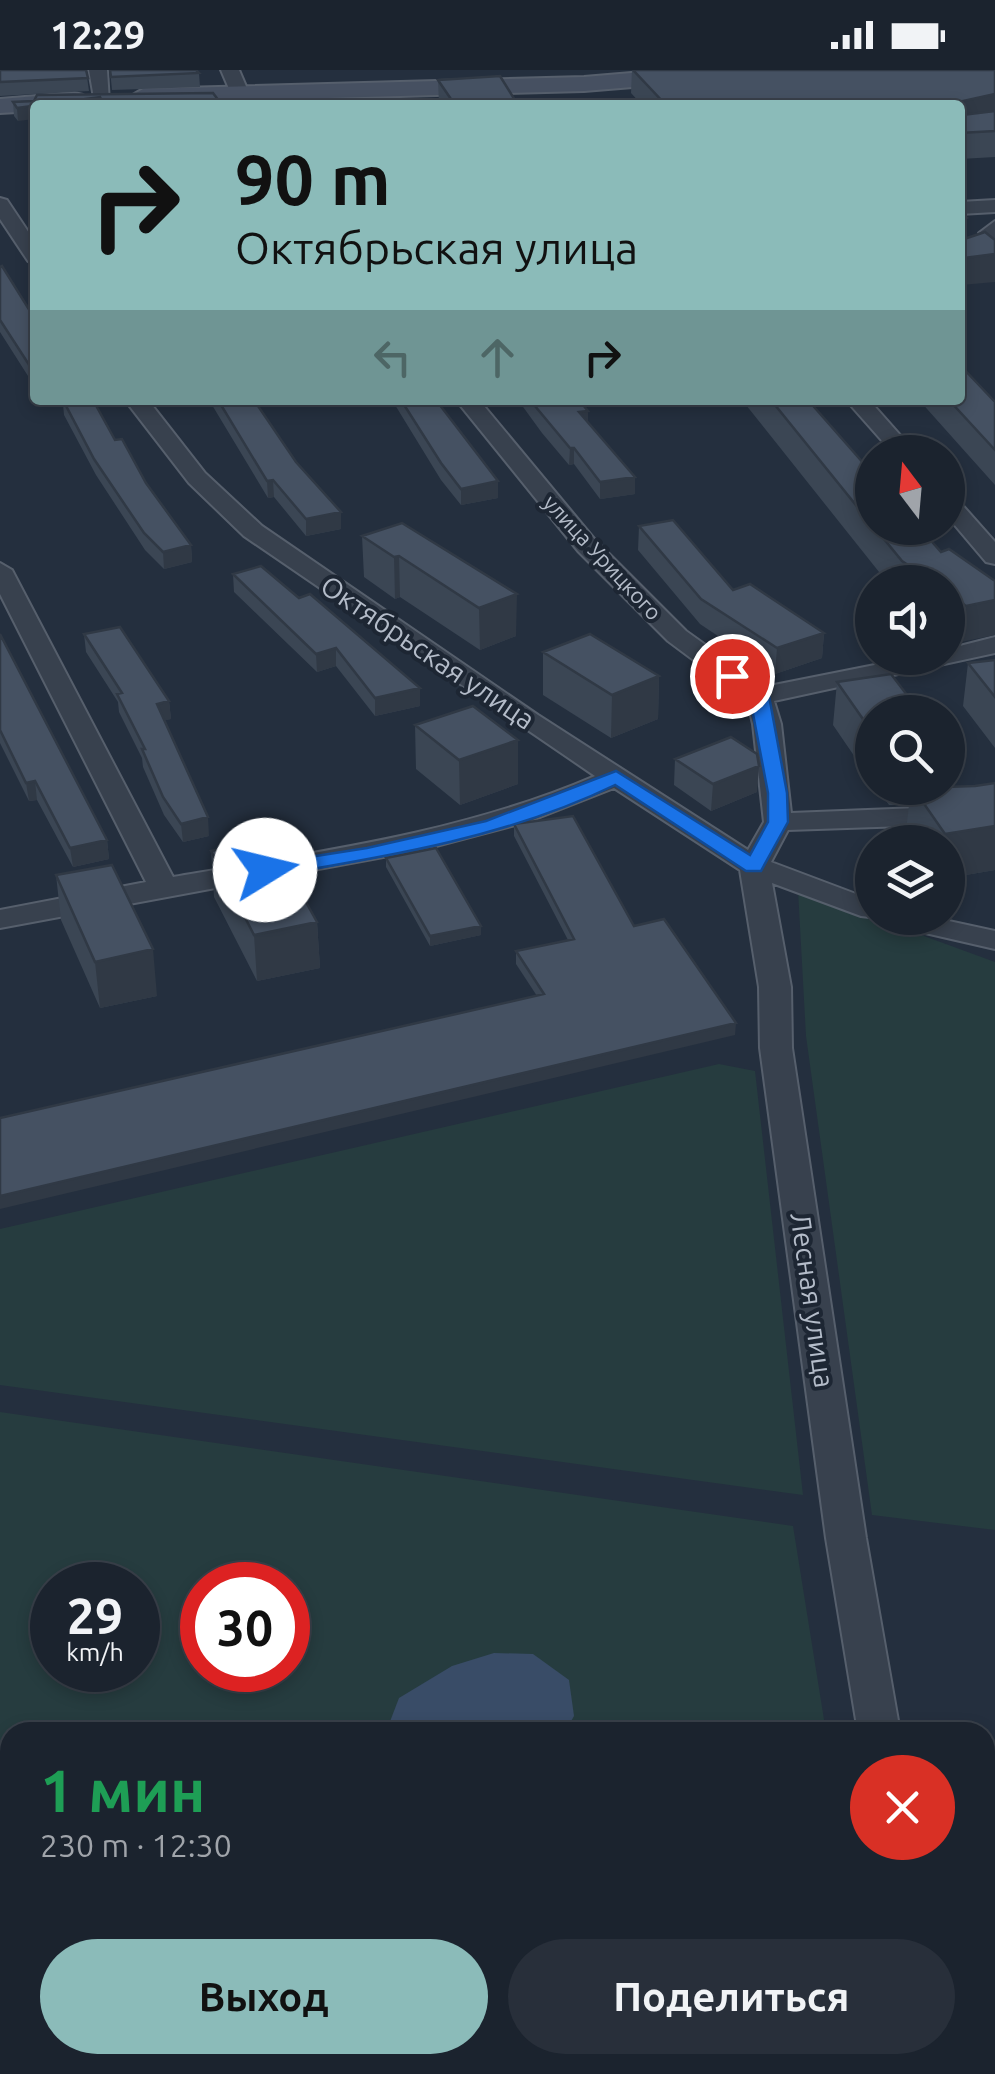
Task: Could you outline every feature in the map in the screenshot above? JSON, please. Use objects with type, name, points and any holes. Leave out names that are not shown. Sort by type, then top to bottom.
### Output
[{"type":"street","points":[[98,70],[103,98]]},
{"type":"street","points":[[77,100],[238,89],[380,91],[755,70]]},
{"type":"street","points":[[0,106],[30,104]]},
{"type":"street","points":[[0,204],[30,249]]},
{"type":"street","points":[[965,208],[995,206]]},
{"type":"street","name":"Октябрьская улица","points":[[140,405],[196,478],[252,531],[528,721],[754,866],[855,904]]},
{"type":"street","name":"улица Урицкого","points":[[471,405],[587,546],[677,636],[759,696]]},
{"type":"street","points":[[862,405],[889,435]]},
{"type":"street","points":[[965,522],[995,556]]},
{"type":"street","points":[[0,570],[164,887]]},
{"type":"street","points":[[965,652],[995,645]]},
{"type":"street","points":[[754,866],[778,822],[772,758],[759,696],[860,675]]},
{"type":"street","points":[[0,918],[367,854],[492,826],[573,797],[616,776]]},
{"type":"street","points":[[778,822],[995,814]]},
{"type":"street","name":"Лесная улица","points":[[754,866],[775,987],[776,1048],[846,1538],[878,1722]]},
{"type":"street","points":[[965,933],[995,940]]},
{"type":"green space","points":[[798,890],[855,911],[855,935],[921,935],[995,962],[995,1530],[872,1515],[806,1036]]},
{"type":"green space","points":[[719,1064],[755,1071],[803,1495],[0,1385],[0,1229]]},
{"type":"green space","points":[[0,1412],[793,1526],[824,1722],[0,1722]]},
{"type":"water","points":[[494,1653],[533,1654],[569,1680],[574,1716],[571,1722],[390,1722],[399,1698],[452,1666]]},
{"type":"building","points":[[0,70],[86,70],[88,78],[0,82]]},
{"type":"building","points":[[110,70],[196,70],[199,73],[111,77]]},
{"type":"building","points":[[633,70],[995,70],[995,94],[965,101],[661,100]]},
{"type":"building","points":[[500,76],[515,100],[452,100],[438,80]]},
{"type":"building","points":[[213,93],[218,100],[100,97],[34,100],[37,95]]},
{"type":"building","points":[[30,101],[30,106],[17,108],[13,102]]},
{"type":"building","points":[[995,111],[995,131],[965,133],[965,115]]},
{"type":"building","points":[[985,232],[995,240],[995,254],[965,258],[965,239]]},
{"type":"building","points":[[0,267],[30,311],[30,366],[0,320]]},
{"type":"building","points":[[965,370],[995,402],[995,450],[954,405],[965,405]]},
{"type":"building","points":[[66,405],[96,405],[115,440],[122,439],[146,483],[191,545],[163,552],[144,533],[94,459]]},
{"type":"building","points":[[221,405],[257,405],[296,462],[341,512],[306,519],[273,480],[267,481]]},
{"type":"building","points":[[404,405],[440,405],[498,481],[461,489]]},
{"type":"building","points":[[534,405],[583,405],[588,411],[579,412],[635,477],[600,482]]},
{"type":"building","points":[[775,405],[812,405],[855,454],[855,504]]},
{"type":"building","points":[[673,520],[733,590],[750,584],[824,633],[777,648],[701,599],[639,526]]},
{"type":"building","points":[[402,523],[517,594],[479,608],[362,536]]},
{"type":"building","points":[[889,545],[935,545],[941,552],[949,549],[995,581],[995,600],[965,605],[965,565],[908,565]]},
{"type":"building","points":[[261,566],[299,598],[310,594],[420,688],[375,698],[336,648],[316,654],[233,574]]},
{"type":"building","points":[[120,627],[169,701],[157,704],[208,817],[181,824],[163,797],[145,749],[117,694],[122,693],[84,634]]},
{"type":"building","points":[[0,634],[107,840],[70,848],[35,781],[26,783],[0,730]]},
{"type":"building","points":[[590,634],[659,676],[612,695],[543,652]]},
{"type":"building","points":[[995,660],[995,697],[968,663]]},
{"type":"building","points":[[892,675],[907,695],[855,695],[855,708],[837,682]]},
{"type":"building","points":[[473,706],[518,740],[459,760],[415,725]]},
{"type":"building","points":[[731,737],[757,754],[759,766],[713,784],[675,759]]},
{"type":"building","points":[[995,783],[995,826],[965,831],[965,825],[939,825],[925,805],[965,805],[965,786]]},
{"type":"building","points":[[573,816],[634,926],[664,919],[736,1023],[0,1196],[0,1118],[544,994],[516,951],[574,939],[514,824]]},
{"type":"building","points":[[271,839],[317,922],[254,935],[211,851]]},
{"type":"building","points":[[436,848],[481,926],[430,936],[386,858]]},
{"type":"building","points":[[112,865],[153,949],[95,962],[56,875]]},
{"type":"route","points":[[265,870],[367,854],[492,826],[573,797],[616,776],[754,866],[778,822],[778,793],[759,696],[732,676]]}]
